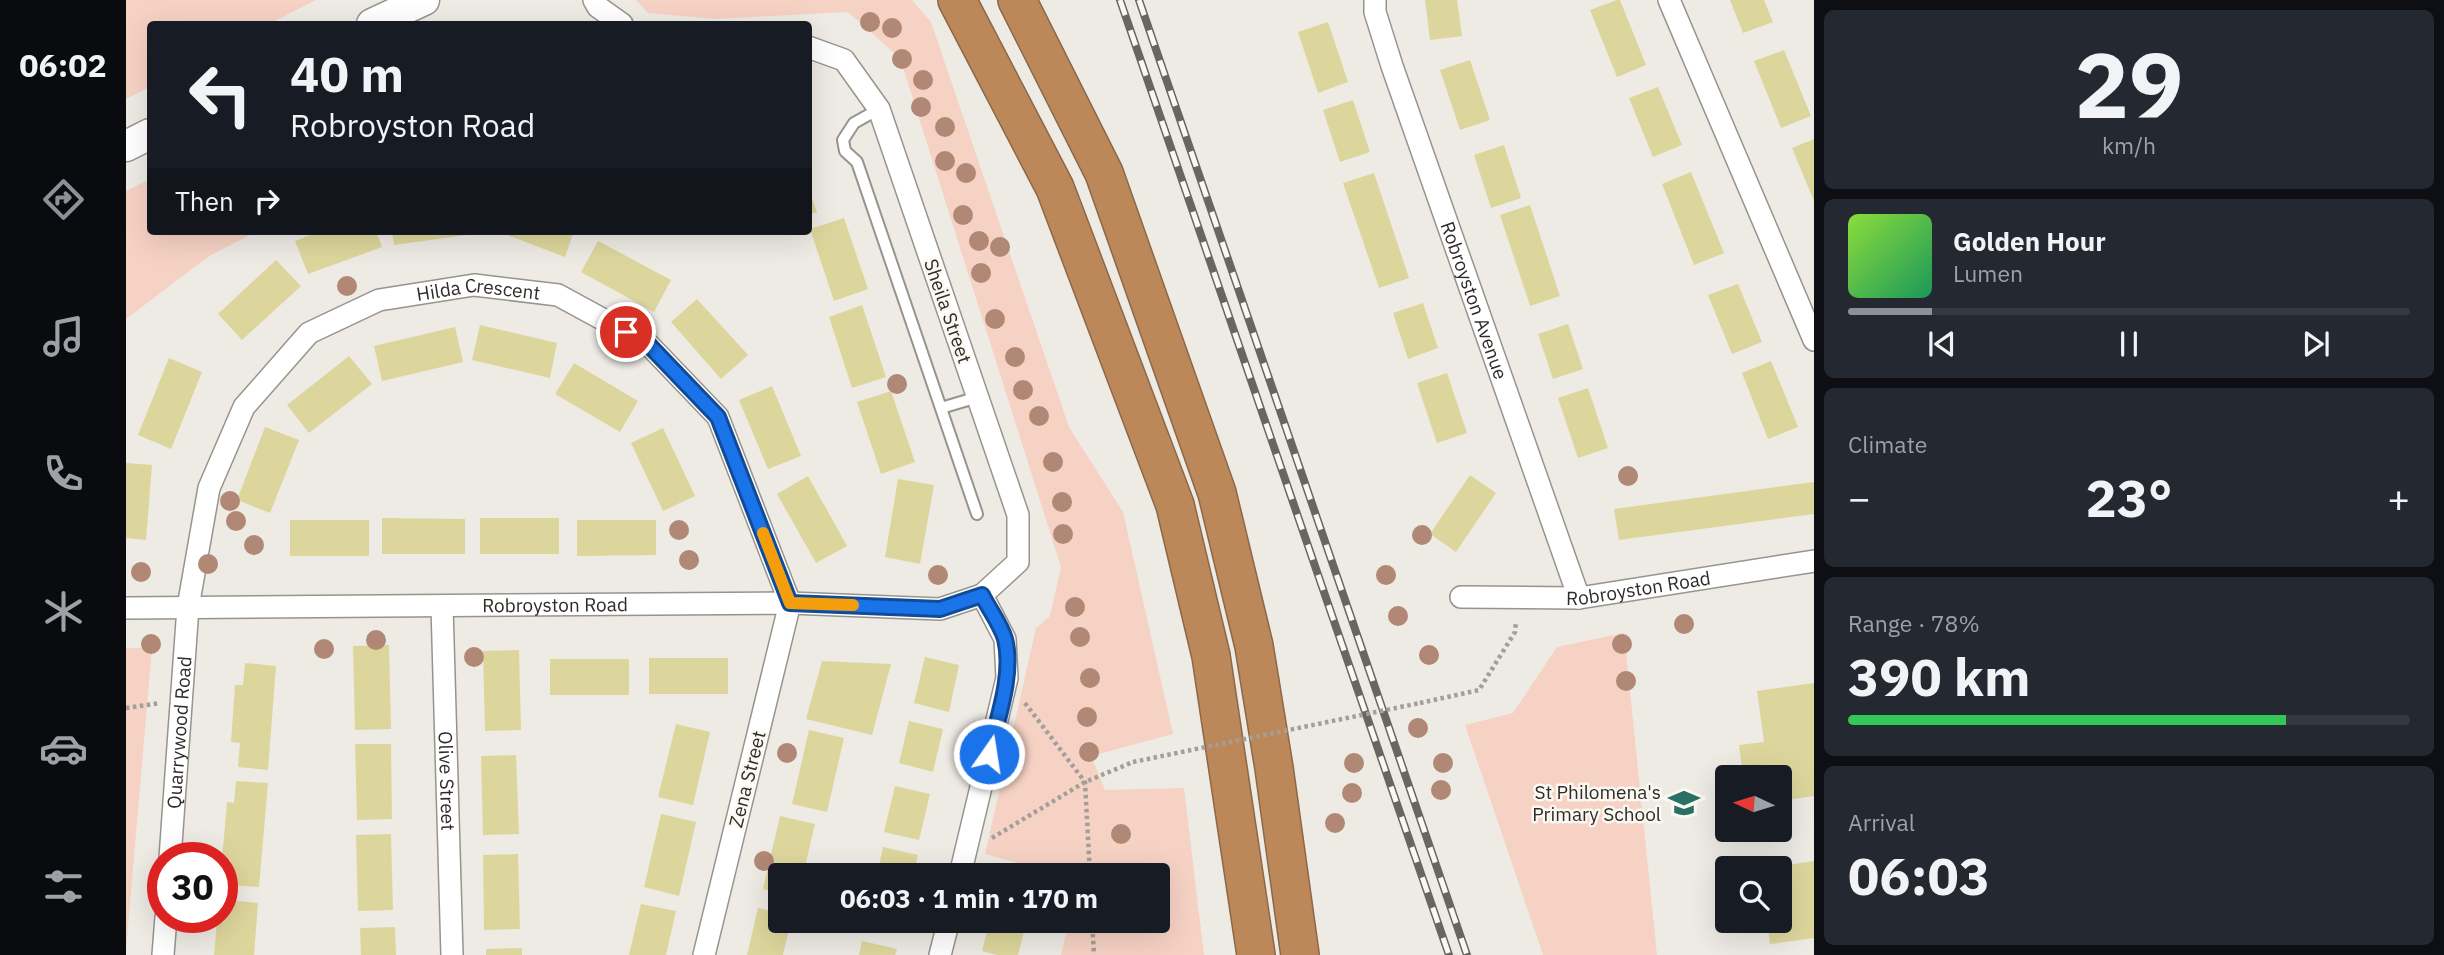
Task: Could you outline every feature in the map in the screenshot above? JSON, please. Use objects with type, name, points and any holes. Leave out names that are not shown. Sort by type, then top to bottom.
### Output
[{"type":"highway","points":[[957,0],[1055,188],[1175,505],[1211,656],[1256,955]]},
{"type":"highway","points":[[1017,0],[1104,173],[1217,493],[1254,646],[1300,955]]},
{"type":"main road","points":[[378,21],[424,0]]},
{"type":"main road","points":[[126,146],[147,136]]},
{"type":"street","points":[[594,0],[597,7],[618,21]]},
{"type":"street","name":"Robroyston Avenue","points":[[1374,0],[1375,12],[1392,66],[1579,598]]},
{"type":"street","points":[[1669,0],[1814,340]]},
{"type":"street","name":"Sheila Street","points":[[812,48],[844,60],[879,109],[1018,514],[1018,562],[982,595]]},
{"type":"street","name":"Hilda Crescent","points":[[188,607],[209,488],[244,407],[301,342],[309,333],[379,299],[474,285],[558,295],[648,344],[718,417],[790,603]]},
{"type":"street","name":"Robroyston Road","points":[[1461,597],[1579,598],[1814,561]]},
{"type":"street","points":[[962,863],[1006,678],[1005,639],[982,595]]},
{"type":"street","name":"Robroyston Road","points":[[126,608],[790,603],[940,609],[982,595]]},
{"type":"street","name":"Zena Street","points":[[704,955],[790,603]]},
{"type":"street","name":"Olive Street","points":[[442,606],[452,955]]},
{"type":"street","name":"Quarrywood Road","points":[[171,842],[188,607]]},
{"type":"street","points":[[163,955],[165,933]]},
{"type":"street","points":[[940,955],[946,933]]},
{"type":"lane","points":[[879,109],[855,123],[843,140],[845,151],[857,162],[977,514]]},
{"type":"lane","points":[[941,408],[978,397]]},
{"type":"path","points":[[965,863],[1085,782],[1133,762],[1479,690],[1515,632],[1518,599]]},
{"type":"path","points":[[1006,678],[1085,782],[1089,863]]},
{"type":"path","points":[[126,708],[182,700]]},
{"type":"path","points":[[1093,933],[1094,955]]},
{"type":"shaded area","points":[[126,0],[316,0],[275,21],[147,21],[147,88],[126,99]]},
{"type":"shaded area","points":[[636,0],[912,0],[931,22],[1069,427],[1123,512],[1173,734],[1091,756],[1105,790],[1184,788],[1204,955],[1061,955],[1066,933],[1170,933],[1170,863],[1017,863],[985,854],[1036,628],[1050,616],[1061,567],[900,58],[848,12],[716,19],[648,13]]},
{"type":"shaded area","points":[[147,180],[147,235],[250,235],[209,256],[126,319],[126,191]]},
{"type":"shaded area","points":[[1624,633],[1657,955],[1543,955],[1465,725],[1513,713],[1557,647]]},
{"type":"shaded area","points":[[126,648],[152,648],[126,949]]},
{"type":"building","points":[[1425,0],[1457,0],[1462,36],[1430,40]]},
{"type":"building","points":[[1620,0],[1646,65],[1617,77],[1590,10]]},
{"type":"building","points":[[1730,0],[1764,0],[1773,22],[1743,33]]},
{"type":"building","points":[[1328,22],[1348,82],[1318,93],[1298,32]]},
{"type":"building","points":[[1784,50],[1811,116],[1781,128],[1754,61]]},
{"type":"building","points":[[1470,60],[1490,120],[1460,130],[1440,70]]},
{"type":"building","points":[[1658,87],[1682,145],[1653,157],[1629,98]]},
{"type":"building","points":[[1353,100],[1370,152],[1340,162],[1323,110]]},
{"type":"building","points":[[1814,139],[1814,201],[1792,148]]},
{"type":"building","points":[[1504,145],[1521,198],[1491,208],[1474,155]]},
{"type":"building","points":[[1691,172],[1724,253],[1694,265],[1662,184]]},
{"type":"building","points":[[1374,173],[1409,278],[1379,288],[1343,183]]},
{"type":"building","points":[[812,198],[817,212],[812,214]]},
{"type":"building","points":[[1530,205],[1560,296],[1530,306],[1500,215]]},
{"type":"building","points":[[844,218],[868,289],[834,301],[812,228]]},
{"type":"building","points":[[311,235],[378,235],[382,247],[308,274],[295,241]]},
{"type":"building","points":[[393,235],[466,235],[394,245]]},
{"type":"building","points":[[507,235],[573,235],[565,257]]},
{"type":"building","points":[[598,241],[671,280],[654,312],[581,272]]},
{"type":"building","points":[[276,260],[301,286],[242,340],[218,314]]},
{"type":"building","points":[[1738,284],[1762,342],[1732,354],[1708,295]]},
{"type":"building","points":[[697,299],[748,355],[721,379],[671,322]]},
{"type":"building","points":[[1423,303],[1438,348],[1408,359],[1393,313]]},
{"type":"building","points":[[862,305],[886,377],[852,388],[829,317]]},
{"type":"building","points":[[1568,324],[1583,369],[1553,379],[1538,334]]},
{"type":"building","points":[[480,325],[557,343],[550,378],[472,360]]},
{"type":"building","points":[[455,327],[463,362],[382,381],[374,346]]},
{"type":"building","points":[[349,356],[372,384],[309,433],[287,405]]},
{"type":"building","points":[[169,358],[202,372],[171,449],[138,435]]},
{"type":"building","points":[[1771,361],[1798,427],[1768,439],[1742,373]]},
{"type":"building","points":[[574,363],[638,401],[620,432],[555,394]]},
{"type":"building","points":[[1447,373],[1467,433],[1437,443],[1417,383]]},
{"type":"building","points":[[772,386],[801,456],[768,469],[739,400]]},
{"type":"building","points":[[1588,388],[1608,448],[1578,458],[1558,398]]},
{"type":"building","points":[[891,391],[915,462],[881,474],[857,402]]},
{"type":"building","points":[[265,427],[299,440],[270,513],[237,500]]},
{"type":"building","points":[[663,428],[695,496],[663,511],[631,443]]},
{"type":"building","points":[[126,463],[152,465],[146,540],[126,538]]},
{"type":"building","points":[[1470,475],[1496,493],[1456,552],[1430,534]]},
{"type":"building","points":[[808,476],[847,546],[816,563],[777,494]]},
{"type":"building","points":[[898,479],[934,485],[920,564],[885,557]]},
{"type":"building","points":[[1814,482],[1814,514],[1619,540],[1614,509]]},
{"type":"building","points":[[382,518],[465,519],[465,554],[382,554]]},
{"type":"building","points":[[480,518],[559,518],[559,554],[480,554]]},
{"type":"building","points":[[290,520],[369,520],[369,556],[290,556]]},
{"type":"building","points":[[577,520],[656,520],[656,555],[577,556]]},
{"type":"building","points":[[389,645],[391,729],[355,730],[353,646]]},
{"type":"building","points":[[519,650],[521,730],[485,731],[483,651]]},
{"type":"building","points":[[925,657],[959,665],[949,712],[914,703]]},
{"type":"building","points":[[649,658],[728,658],[728,694],[649,694]]},
{"type":"building","points":[[550,659],[629,659],[629,695],[550,695]]},
{"type":"building","points":[[822,661],[891,664],[872,735],[806,719]]},
{"type":"building","points":[[245,663],[276,666],[268,770],[238,767],[240,743],[231,742],[235,685],[243,685]]},
{"type":"building","points":[[1814,683],[1814,796],[1792,799],[1792,765],[1742,765],[1739,745],[1764,742],[1757,691]]},
{"type":"building","points":[[909,721],[943,729],[933,772],[899,763]]},
{"type":"building","points":[[676,724],[710,732],[693,805],[658,797]]},
{"type":"building","points":[[809,730],[844,738],[827,812],[792,804]]},
{"type":"building","points":[[355,744],[391,744],[392,819],[357,820]]},
{"type":"building","points":[[516,755],[519,834],[483,835],[481,756]]},
{"type":"building","points":[[236,781],[268,783],[259,887],[238,886],[238,842],[224,842],[227,802],[234,803]]},
{"type":"building","points":[[895,786],[930,794],[919,840],[884,832]]},
{"type":"building","points":[[661,814],[696,822],[679,896],[644,887]]},
{"type":"building","points":[[780,816],[815,824],[806,863],[769,863]]},
{"type":"building","points":[[391,834],[393,910],[358,911],[356,835]]},
{"type":"building","points":[[883,847],[918,855],[916,863],[880,863]]},
{"type":"building","points":[[518,854],[520,929],[484,930],[483,855]]},
{"type":"building","points":[[1814,861],[1814,938],[1770,944],[1769,933],[1792,933],[1792,864]]},
{"type":"building","points":[[768,868],[768,890],[763,889]]},
{"type":"building","points":[[238,901],[258,903],[254,955],[214,955],[216,933],[238,933]]},
{"type":"building","points":[[641,904],[676,911],[666,955],[629,955]]},
{"type":"building","points":[[758,908],[768,910],[768,933],[788,933],[783,955],[747,955]]},
{"type":"building","points":[[395,927],[396,955],[361,955],[360,928]]},
{"type":"building","points":[[987,933],[1024,933],[1018,955],[997,955],[982,951]]},
{"type":"building","points":[[862,941],[897,949],[895,955],[859,955]]},
{"type":"building","points":[[522,948],[522,955],[486,955],[486,949]]},
{"type":"railway","points":[[1120,0],[1449,955]]},
{"type":"railway","points":[[1139,0],[1467,955]]},
{"type":"slow traffic","points":[[763,533],[790,603],[853,605]]},
{"type":"place","name":"St Philomena's Primary School","points":[[1684,803]]},
{"type":"route","points":[[626,332],[648,344],[718,417],[790,603],[940,609],[982,595],[1005,639],[1006,659],[1006,678],[989,754]]}]
